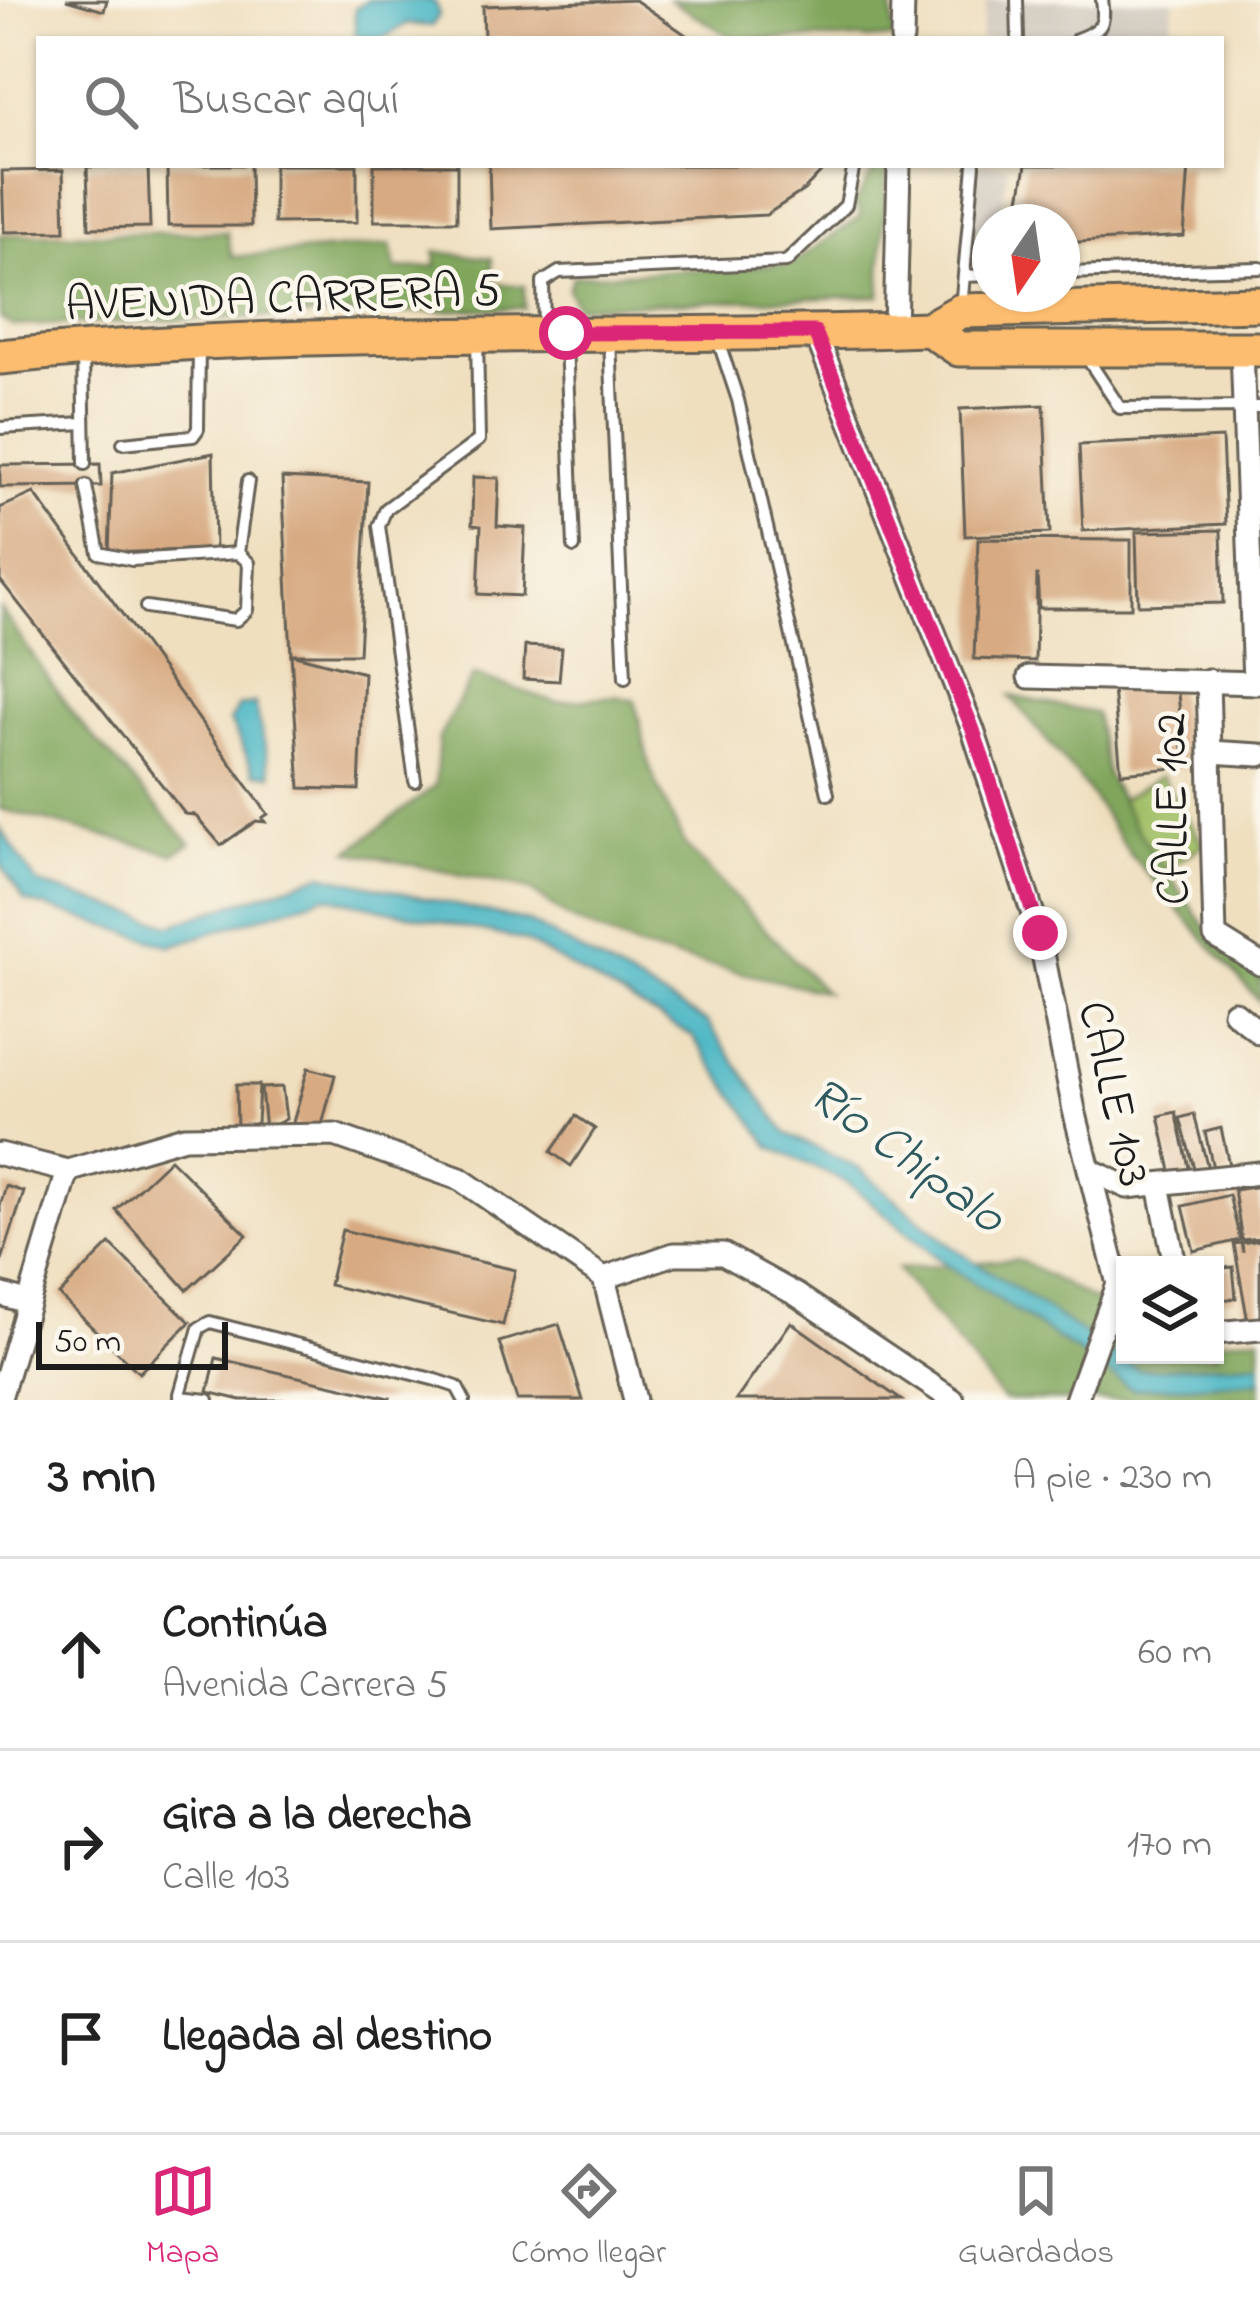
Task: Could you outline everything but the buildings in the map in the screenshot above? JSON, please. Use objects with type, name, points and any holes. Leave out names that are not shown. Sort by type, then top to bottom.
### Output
[{"type":"main road","name":"AVENIDA CARRERA 5","points":[[0,357],[199,342],[929,329],[961,311],[1260,304]]},
{"type":"main road","name":"AVENIDA CARRERA 5","points":[[929,329],[959,349],[1251,349]]},
{"type":"street","points":[[902,36],[903,0]]},
{"type":"street","points":[[895,330],[899,168]]},
{"type":"street","name":"CALLE 103","points":[[815,332],[973,730],[1040,933],[1118,1284],[1079,1391]]},
{"type":"street","name":"CALLE 102","points":[[1251,349],[1257,683]]},
{"type":"street","points":[[1029,677],[1257,683]]},
{"type":"street","name":"CALLE 102","points":[[1208,680],[1215,936],[1260,964]]},
{"type":"street","points":[[1210,752],[1260,755]]},
{"type":"street","points":[[1234,1012],[1260,1033]]},
{"type":"street","points":[[0,1154],[68,1171],[184,1137],[335,1135],[460,1179],[604,1278],[635,1400]]},
{"type":"street","points":[[1090,1170],[1127,1187],[1260,1173]]},
{"type":"street","points":[[0,1398],[68,1171]]},
{"type":"street","points":[[1159,1185],[1173,1256]]},
{"type":"street","points":[[604,1278],[674,1255],[723,1254],[797,1295],[953,1400]]},
{"type":"street","points":[[0,1294],[26,1301]]},
{"type":"street","points":[[1224,1332],[1260,1329]]},
{"type":"lane","points":[[1018,0],[1018,36]]},
{"type":"lane","points":[[1085,36],[1100,30],[1105,20],[1102,0]]},
{"type":"lane","points":[[574,547],[555,333],[543,283],[559,272],[786,262],[846,206],[853,168]]},
{"type":"lane","points":[[961,311],[974,168]]},
{"type":"lane","points":[[1080,273],[1260,268]]},
{"type":"lane","points":[[964,276],[972,276]]},
{"type":"lane","points":[[610,332],[625,678]]},
{"type":"lane","points":[[415,781],[379,526],[386,508],[479,440],[477,334]]},
{"type":"lane","points":[[717,334],[738,400],[828,794]]},
{"type":"lane","points":[[123,443],[193,436],[199,429],[199,342]]},
{"type":"lane","points":[[82,349],[85,464]]},
{"type":"lane","points":[[1084,351],[1120,408],[1253,408]]},
{"type":"lane","points":[[0,428],[84,423]]},
{"type":"lane","points":[[238,553],[248,481]]},
{"type":"lane","points":[[86,486],[93,543],[112,560],[238,553],[249,562],[247,610],[236,620],[146,607]]},
{"type":"lane","points":[[208,1400],[180,1397],[200,1328],[211,1322],[457,1387],[464,1400]]},
{"type":"shaded area","points":[[987,0],[1174,0],[1170,36],[981,36]]},
{"type":"shaded area","points":[[971,168],[1008,168],[1003,204],[972,204],[972,265],[960,264]]},
{"type":"green space","points":[[670,0],[891,0],[894,36],[729,36]]},
{"type":"green space","points":[[875,168],[887,168],[880,296],[576,306],[568,289],[573,276],[792,264],[861,216],[855,203]]},
{"type":"green space","points":[[227,232],[232,257],[391,245],[396,270],[436,266],[435,252],[492,258],[493,283],[524,286],[524,308],[12,326],[0,318],[0,235]]},
{"type":"green space","points":[[0,608],[75,717],[191,844],[173,854],[0,809]]},
{"type":"green space","points":[[473,675],[556,702],[615,696],[635,701],[650,768],[684,844],[825,992],[639,949],[570,919],[530,890],[349,851],[435,786],[439,738]]},
{"type":"green space","points":[[1010,696],[1095,713],[1107,775],[1136,828],[1215,940],[1260,966],[1260,1002],[1129,853],[1087,789]]},
{"type":"green space","points":[[1161,776],[1204,845],[1164,870],[1118,801]]},
{"type":"green space","points":[[1017,1259],[1116,1312],[1116,1364],[1224,1364],[1224,1340],[1260,1336],[1260,1400],[1003,1400],[897,1269]]},
{"type":"water","points":[[368,0],[428,0],[436,3],[439,15],[432,26],[406,24],[388,36],[361,36],[355,34],[355,8]]},
{"type":"water","points":[[255,704],[272,775],[255,773],[230,721],[239,706]]},
{"type":"water","points":[[0,828],[37,883],[171,925],[322,874],[529,922],[707,1022],[786,1133],[860,1169],[950,1245],[1116,1355],[1116,1364],[1138,1370],[1260,1362],[1260,1381],[1132,1389],[937,1258],[848,1183],[771,1147],[692,1036],[522,940],[325,896],[171,946],[25,901],[0,863]]},
{"type":"route","points":[[566,333],[815,332],[973,730],[1040,933]]},
{"type":"water label","name":"Río Chipalo","points":[[909,1153]]}]
